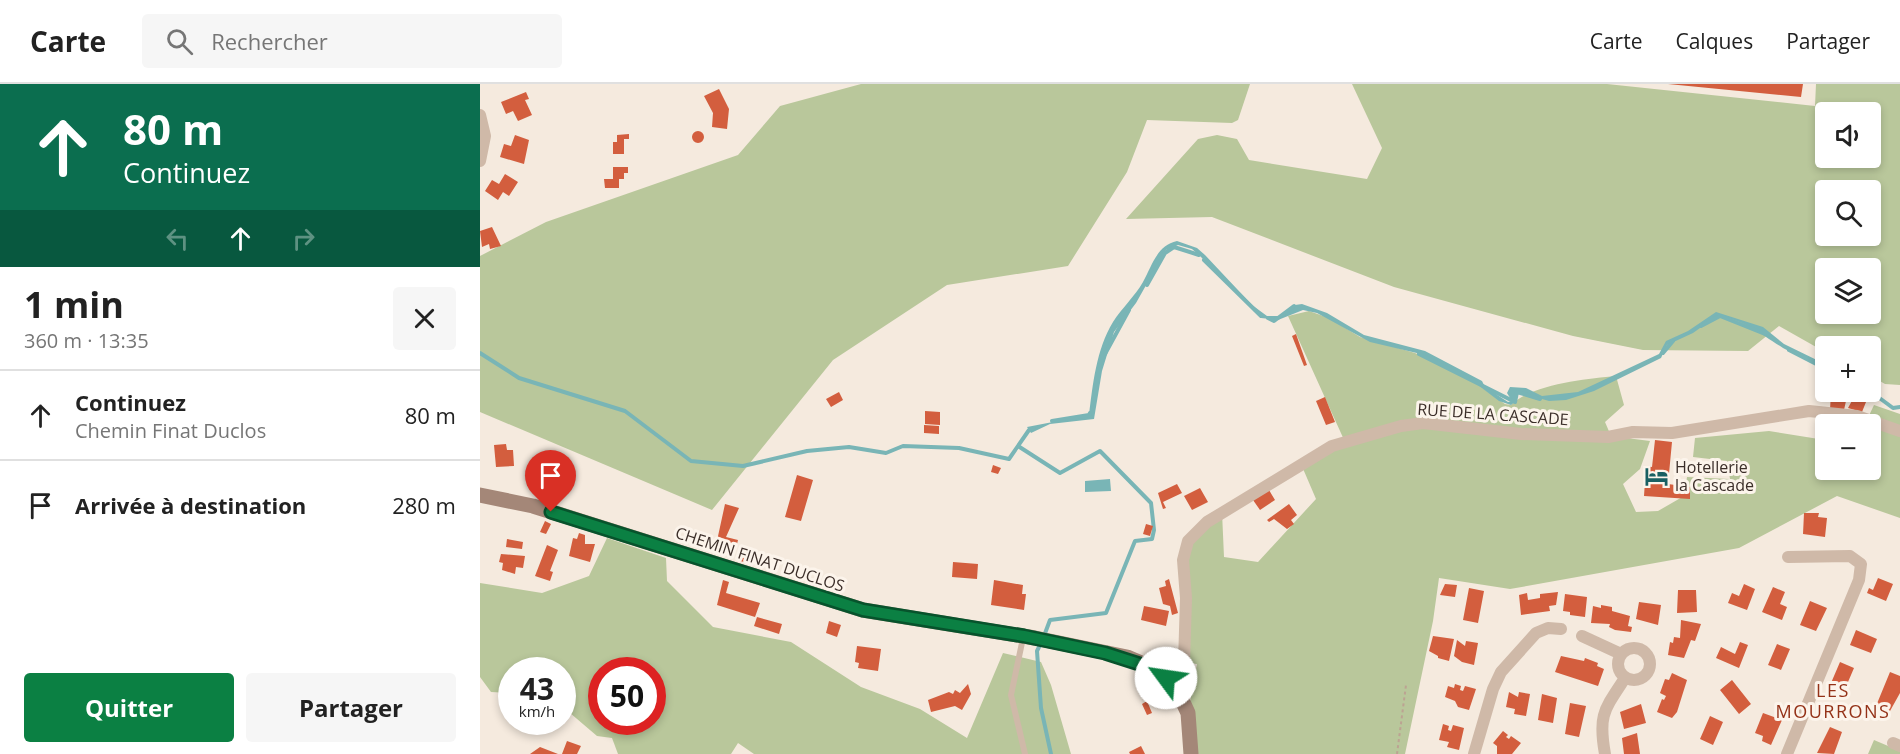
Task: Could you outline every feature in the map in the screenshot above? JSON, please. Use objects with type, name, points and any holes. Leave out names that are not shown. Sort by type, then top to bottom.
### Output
[{"type":"main road","name":"CHEMIN FINAT DUCLOS","points":[[480,495],[533,506],[863,610],[1029,637],[1127,657],[1155,669],[1176,687]]},
{"type":"main road","points":[[1176,687],[1188,713],[1191,754]]},
{"type":"street","points":[[480,115],[485,136],[480,161]]},
{"type":"street","name":"RUE DE LA CASCADE","points":[[1176,687],[1184,663],[1186,598],[1183,560],[1188,541],[1207,522],[1332,446],[1401,426],[1423,423],[1521,434],[1608,437],[1633,432],[1672,433],[1809,411],[1857,416],[1900,431]]},
{"type":"street","points":[[1786,754],[1859,580],[1861,564],[1850,556],[1788,557]]},
{"type":"street","points":[[1474,754],[1493,689],[1501,672],[1536,633],[1548,628],[1561,629]]},
{"type":"street","points":[[1582,636],[1621,654]]},
{"type":"street","points":[[1629,648],[1640,649],[1650,661],[1649,672],[1641,679],[1625,678],[1619,670],[1621,654],[1629,648]]},
{"type":"street","points":[[1605,754],[1600,729],[1602,717],[1625,678]]},
{"type":"lane","points":[[1025,754],[1011,695],[1029,637]]},
{"type":"path","points":[[1396,754],[1406,685]]},
{"type":"green space","points":[[861,84],[1250,84],[1238,120],[1232,123],[1147,120],[1127,172],[1068,266],[947,285],[833,360],[712,510],[480,412],[480,256],[546,222],[738,155],[780,106]]},
{"type":"green space","points":[[1352,84],[1607,84],[1815,106],[1815,168],[1881,168],[1881,102],[1815,102],[1816,84],[1900,84],[1900,385],[1881,382],[1881,336],[1815,336],[1815,346],[1779,326],[1748,351],[1643,350],[1573,336],[1394,287],[1212,217],[1126,219],[1198,139],[1217,135],[1237,139],[1249,160],[1367,179],[1382,148]]},
{"type":"green space","points":[[1309,311],[1329,318],[1360,337],[1415,353],[1467,377],[1505,404],[1511,405],[1520,398],[1546,387],[1616,376],[1624,405],[1605,422],[1611,436],[1650,441],[1640,469],[1623,484],[1636,512],[1658,511],[1684,496],[1687,477],[1730,479],[1727,461],[1693,457],[1695,438],[1769,431],[1815,438],[1815,480],[1881,480],[1881,414],[1870,414],[1874,405],[1900,414],[1900,518],[1837,496],[1739,548],[1510,589],[1439,578],[1433,621],[1405,754],[1191,754],[1188,713],[1197,664],[1184,663],[1188,541],[1222,512],[1224,557],[1258,562],[1316,499],[1301,464],[1345,442],[1288,316]]},
{"type":"green space","points":[[607,538],[666,558],[667,581],[713,627],[791,642],[861,687],[920,709],[967,738],[1003,653],[1041,662],[1051,685],[1071,754],[754,754],[738,743],[731,754],[618,754],[612,738],[596,735],[666,735],[666,657],[588,657],[588,728],[576,718],[576,657],[498,657],[498,692],[491,692],[480,677],[480,583],[542,593],[589,576]]},
{"type":"green space","points":[[1874,740],[1900,751],[1900,754],[1868,754]]},
{"type":"water","points":[[1177,241],[1197,248],[1252,305],[1267,316],[1282,316],[1295,305],[1302,304],[1327,313],[1364,335],[1425,351],[1482,381],[1485,387],[1508,402],[1512,401],[1507,393],[1510,387],[1526,388],[1542,396],[1578,392],[1659,354],[1666,341],[1688,331],[1716,312],[1763,327],[1784,344],[1815,359],[1815,364],[1736,320],[1717,316],[1693,333],[1667,345],[1661,358],[1594,391],[1566,400],[1549,401],[1518,392],[1515,402],[1511,405],[1499,401],[1474,382],[1421,354],[1370,342],[1317,313],[1303,310],[1278,320],[1261,318],[1200,256],[1192,249],[1178,245],[1166,250],[1136,303],[1114,332],[1102,371],[1094,419],[1050,424],[1031,433],[1027,427],[1089,415],[1096,367],[1107,333],[1140,287],[1152,263],[1170,243]]},
{"type":"water","points":[[1110,479],[1111,491],[1085,492],[1085,481]]},
{"type":"building","points":[[1668,84],[1803,84],[1801,97]]},
{"type":"building","points":[[719,89],[729,109],[727,129],[712,127],[713,113],[704,96]]},
{"type":"building","points":[[526,92],[529,99],[525,100],[532,115],[518,121],[513,111],[506,114],[501,102]]},
{"type":"building","points":[[700,131],[704,137],[700,143],[696,143],[692,135]]},
{"type":"building","points":[[629,134],[629,139],[624,139],[624,154],[613,154],[613,142],[617,142],[617,135]]},
{"type":"building","points":[[515,135],[529,140],[524,164],[500,157],[504,144],[511,146]]},
{"type":"building","points":[[613,167],[628,167],[628,173],[624,173],[624,179],[619,179],[619,188],[605,188],[604,179],[613,179]]},
{"type":"building","points":[[505,174],[518,182],[509,196],[503,192],[498,200],[485,191],[492,180],[499,184]]},
{"type":"building","points":[[492,227],[501,246],[490,249],[489,244],[482,247],[480,231]]},
{"type":"building","points":[[1296,334],[1307,365],[1304,366],[1292,336]]},
{"type":"building","points":[[839,392],[843,400],[831,407],[826,399]]},
{"type":"building","points":[[1325,397],[1335,422],[1326,425],[1316,401]]},
{"type":"building","points":[[1830,402],[1846,402],[1844,410],[1830,410]]},
{"type":"building","points":[[1851,402],[1866,402],[1862,412],[1848,408]]},
{"type":"building","points":[[925,411],[940,412],[940,425],[925,424]]},
{"type":"building","points":[[924,425],[939,426],[939,434],[924,433]]},
{"type":"building","name":"Hotellerie la Cascade","points":[[1655,440],[1672,442],[1668,484],[1690,487],[1690,499],[1644,496],[1646,466],[1652,467]]},
{"type":"building","points":[[506,444],[507,450],[513,450],[514,466],[496,467],[494,445]]},
{"type":"building","points":[[993,465],[1001,468],[998,474],[991,472]]},
{"type":"building","points":[[550,470],[571,480],[567,492],[546,486]]},
{"type":"building","points":[[797,475],[813,480],[801,521],[785,517]]},
{"type":"building","points":[[1177,484],[1182,493],[1163,502],[1166,508],[1163,509],[1158,493]]},
{"type":"building","points":[[1200,488],[1208,502],[1192,510],[1184,496]]},
{"type":"building","points":[[1269,490],[1275,500],[1260,510],[1253,500]]},
{"type":"building","points":[[725,504],[739,508],[726,537],[738,540],[736,548],[725,548],[724,552],[715,550]]},
{"type":"building","points":[[1289,504],[1297,515],[1291,520],[1294,524],[1287,529],[1274,519],[1269,522],[1267,520]]},
{"type":"building","points":[[1804,513],[1819,513],[1818,517],[1827,518],[1825,537],[1803,534]]},
{"type":"building","points":[[545,521],[551,524],[546,534],[540,532]]},
{"type":"building","points":[[1146,524],[1153,526],[1150,536],[1143,534]]},
{"type":"building","points":[[579,533],[585,535],[585,544],[595,544],[590,562],[569,556],[573,538],[577,539]]},
{"type":"building","points":[[507,539],[523,542],[522,549],[506,547]]},
{"type":"building","points":[[547,545],[558,550],[550,571],[553,572],[550,581],[535,576]]},
{"type":"building","points":[[501,554],[525,556],[523,568],[516,567],[515,574],[502,570],[503,563],[499,562]]},
{"type":"building","points":[[742,556],[751,559],[751,564],[737,560]]},
{"type":"building","points":[[953,562],[978,564],[977,579],[952,577]]},
{"type":"building","points":[[1878,578],[1893,584],[1886,601],[1867,593],[1869,588],[1873,590]]},
{"type":"building","points":[[1169,579],[1178,613],[1172,615],[1170,606],[1163,604],[1159,588],[1166,586],[1165,581]]},
{"type":"building","points":[[723,580],[729,582],[726,593],[760,603],[755,617],[717,605]]},
{"type":"building","points":[[994,580],[1023,585],[1022,594],[1026,594],[1024,610],[991,605]]},
{"type":"building","points":[[1445,584],[1457,585],[1455,597],[1440,595]]},
{"type":"building","points":[[1744,584],[1755,589],[1747,610],[1728,603],[1732,593],[1739,596]]},
{"type":"building","points":[[1773,587],[1785,592],[1780,604],[1787,607],[1782,620],[1762,612]]},
{"type":"building","points":[[1469,588],[1484,591],[1478,623],[1463,620]]},
{"type":"building","points":[[1678,590],[1696,590],[1697,612],[1677,613]]},
{"type":"building","points":[[1558,592],[1556,605],[1549,606],[1550,611],[1521,615],[1519,595],[1527,593],[1528,600],[1540,598],[1540,594]]},
{"type":"building","points":[[1565,594],[1587,597],[1585,617],[1570,615],[1570,612],[1563,611]]},
{"type":"building","points":[[1810,601],[1827,608],[1816,631],[1800,625]]},
{"type":"building","points":[[1639,602],[1661,605],[1658,625],[1636,619]]},
{"type":"building","points":[[1601,605],[1612,607],[1612,611],[1630,616],[1628,626],[1632,627],[1631,632],[1615,630],[1609,627],[1610,624],[1591,623],[1593,606],[1601,608]]},
{"type":"building","points":[[1144,606],[1169,611],[1166,626],[1141,620]]},
{"type":"building","points":[[757,617],[782,624],[779,634],[754,626]]},
{"type":"building","points":[[1681,620],[1701,624],[1695,641],[1691,640],[1684,658],[1668,655],[1670,642],[1673,643],[1674,637],[1680,638]]},
{"type":"building","points":[[829,621],[841,625],[837,637],[826,633]]},
{"type":"building","points":[[1856,630],[1877,639],[1871,653],[1850,645]]},
{"type":"building","points":[[1433,636],[1454,639],[1449,661],[1438,658],[1429,651]]},
{"type":"building","points":[[1457,640],[1465,646],[1466,641],[1478,643],[1474,665],[1462,662],[1454,656]]},
{"type":"building","points":[[1740,642],[1748,645],[1739,668],[1716,658],[1721,647],[1735,654]]},
{"type":"building","points":[[1777,644],[1790,649],[1781,670],[1768,665]]},
{"type":"building","points":[[857,646],[881,649],[878,671],[858,668],[859,663],[855,662]]},
{"type":"building","points":[[1561,656],[1584,661],[1585,658],[1598,663],[1597,666],[1604,669],[1598,686],[1555,672]]},
{"type":"building","points":[[1840,662],[1854,668],[1845,689],[1831,683]]},
{"type":"building","points":[[1890,672],[1900,676],[1900,693],[1890,711],[1876,706]]},
{"type":"building","points":[[1672,673],[1687,680],[1677,712],[1672,718],[1657,712],[1662,699],[1664,700],[1666,696],[1660,693],[1665,679],[1669,680]]},
{"type":"building","points":[[1732,680],[1751,704],[1739,714],[1720,690]]},
{"type":"building","points":[[968,684],[971,694],[962,710],[955,706],[931,712],[928,700],[949,692],[953,694],[955,690],[960,693]]},
{"type":"building","points":[[1455,684],[1461,686],[1460,690],[1463,691],[1465,686],[1476,689],[1469,710],[1458,707],[1455,701],[1445,697],[1448,686],[1454,688]]},
{"type":"building","points":[[1509,692],[1518,697],[1519,692],[1530,694],[1526,716],[1514,714],[1515,709],[1506,707]]},
{"type":"building","points":[[1542,694],[1557,698],[1553,723],[1538,720]]},
{"type":"building","points":[[1147,701],[1152,713],[1147,715],[1142,704]]},
{"type":"building","points":[[1570,703],[1586,706],[1579,737],[1565,734]]},
{"type":"building","points":[[1641,704],[1646,723],[1624,729],[1620,712]]},
{"type":"building","points":[[1763,713],[1782,720],[1771,745],[1762,741],[1763,736],[1755,733]]},
{"type":"building","points":[[1710,716],[1723,722],[1713,745],[1700,739]]},
{"type":"building","points":[[1443,724],[1449,726],[1448,730],[1451,731],[1453,725],[1464,728],[1459,750],[1447,747],[1449,742],[1439,740]]},
{"type":"building","points":[[1830,727],[1842,732],[1834,754],[1817,753]]},
{"type":"building","points":[[1503,731],[1509,739],[1511,736],[1521,743],[1512,754],[1497,754],[1497,746],[1493,743]]},
{"type":"building","points":[[1637,733],[1640,754],[1624,754],[1622,738]]},
{"type":"building","points":[[567,741],[581,746],[577,754],[562,754]]},
{"type":"building","points":[[1141,746],[1145,754],[1130,754],[1129,752]]},
{"type":"building","points":[[540,747],[558,754],[530,754]]},
{"type":"waterway","points":[[1147,285],[1165,253],[1174,247],[1199,255]]},
{"type":"waterway","points":[[1204,260],[1261,316]]},
{"type":"waterway","points":[[1268,318],[1274,321],[1294,306]]},
{"type":"waterway","points":[[1105,354],[1129,310]]},
{"type":"waterway","points":[[1701,326],[1720,316],[1765,334]]},
{"type":"waterway","points":[[1663,353],[1673,341]]},
{"type":"waterway","points":[[1789,350],[1815,363]]},
{"type":"waterway","points":[[480,353],[519,378],[625,411],[691,461],[743,466],[807,451],[849,447],[886,453],[903,446],[959,448],[1009,459],[1029,430],[1034,428]]},
{"type":"waterway","points":[[1419,354],[1515,402],[1517,392],[1540,399]]},
{"type":"waterway","points":[[1881,399],[1893,408],[1900,407]]},
{"type":"waterway","points":[[1052,421],[1090,413]]},
{"type":"waterway","points":[[1018,446],[1060,473],[1100,451],[1151,503],[1154,530],[1152,539],[1135,541],[1106,613],[1050,620],[1044,636]]},
{"type":"waterway","points":[[1041,643],[1037,651],[1041,708],[1051,754]]},
{"type":"place","name":"Hotellerie la Cascade","points":[[1657,476]]},
{"type":"district","name":"LES MOURRONS","points":[[1833,701]]},
{"type":"route","points":[[551,512],[831,602],[863,610],[1024,636],[1127,657],[1155,669],[1166,678]]}]
